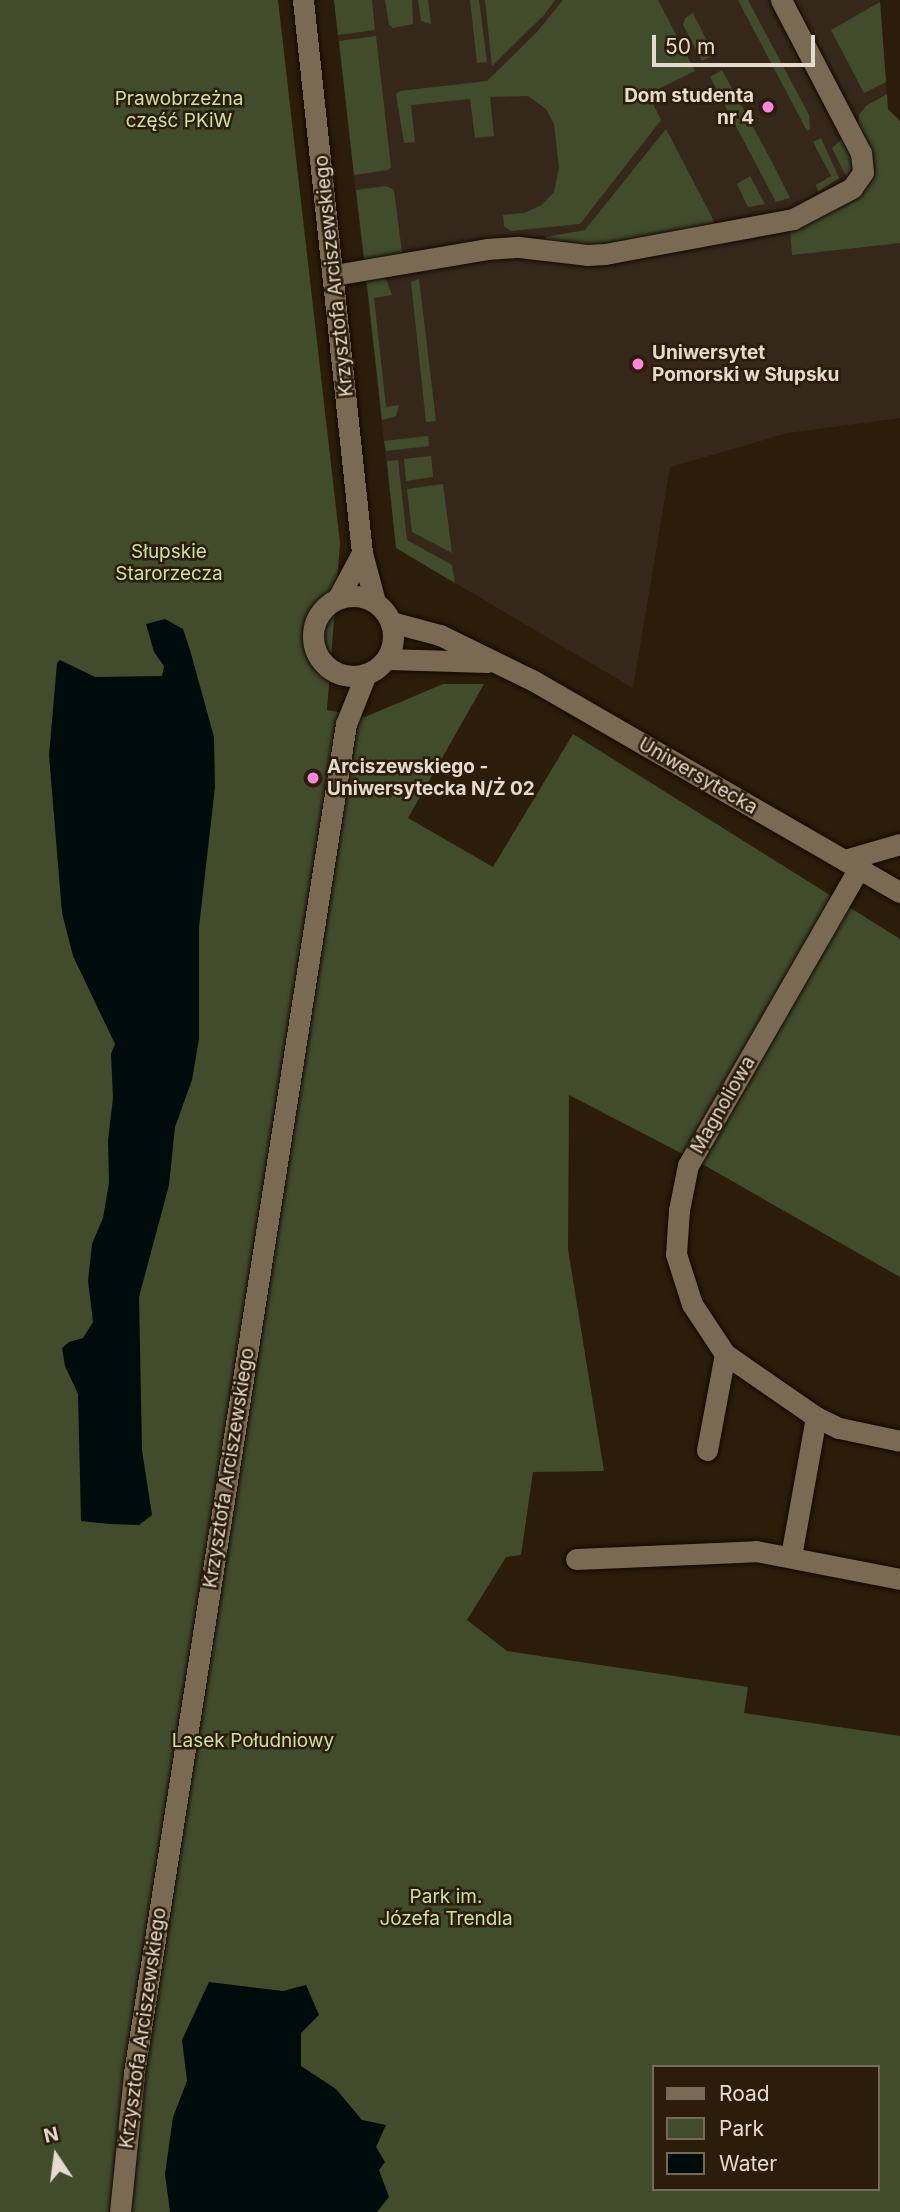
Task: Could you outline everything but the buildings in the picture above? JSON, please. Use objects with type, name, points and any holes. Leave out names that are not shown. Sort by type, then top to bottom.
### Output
[{"type":"street","name":"Krzysztofa Arciszewskiego","points":[[303,0],[362,553],[375,602]]},
{"type":"street","points":[[334,275],[487,249],[519,247],[587,255],[605,254],[793,219],[852,188],[863,172],[861,153],[781,0]]},
{"type":"street","points":[[338,598],[362,553]]},
{"type":"street","points":[[351,596],[375,602],[391,622],[392,647],[387,659],[366,674],[352,677],[338,674],[327,667],[313,643],[318,616],[327,605],[338,598],[351,596]]},
{"type":"street","name":"Uniwersytecka","points":[[391,622],[440,635],[534,681],[900,892]]},
{"type":"street","name":"Uniwersytecka","points":[[387,659],[494,662]]},
{"type":"street","name":"Krzysztofa Arciszewskiego","points":[[338,674],[346,724]]},
{"type":"street","name":"Krzysztofa Arciszewskiego","points":[[120,2212],[134,2073],[346,724],[366,674]]},
{"type":"street","points":[[852,864],[900,844]]},
{"type":"street","name":"Magnoliowa","points":[[852,864],[688,1166],[679,1210],[676,1254],[692,1304],[725,1354],[816,1417],[839,1428],[900,1441]]},
{"type":"street","points":[[707,1450],[725,1354]]},
{"type":"street","points":[[791,1556],[816,1417]]},
{"type":"street","points":[[576,1559],[751,1550],[900,1579]]},
{"type":"shaded area","name":"Uniwersytet Pomorski w Słupsku","points":[[334,0],[880,0],[888,109],[900,121],[900,418],[788,433],[670,467],[633,688],[396,548]]},
{"type":"green space","name":"Lasek Południowy","points":[[0,0],[278,0],[340,543],[327,710],[365,717],[443,684],[484,684],[408,818],[493,867],[573,734],[900,939],[900,1277],[704,1165],[569,1095],[568,1249],[604,1471],[533,1472],[521,1555],[506,1557],[467,1620],[507,1651],[748,1687],[744,1713],[900,1736],[900,2212],[0,2212]]},
{"type":"green space","points":[[334,0],[372,0],[375,30],[338,35]]},
{"type":"green space","points":[[385,0],[412,0],[413,24],[393,28],[389,25]]},
{"type":"green space","points":[[418,0],[428,0],[431,24],[421,21]]},
{"type":"green space","points":[[470,0],[479,0],[487,62],[477,63]]},
{"type":"green space","points":[[485,0],[555,0],[544,15],[492,66]]},
{"type":"green space","points":[[563,0],[658,0],[695,71],[648,94],[661,120],[580,224],[511,231],[504,226],[503,215],[524,213],[542,205],[554,192],[559,168],[554,124],[546,109],[528,96],[490,97],[494,136],[475,138],[470,99],[411,105],[415,142],[404,143],[396,94],[400,91],[487,81],[537,32]]},
{"type":"green space","points":[[738,0],[748,0],[809,115],[810,129],[807,131]]},
{"type":"green space","points":[[880,2],[886,82],[864,93],[831,30]]},
{"type":"green space","points":[[693,13],[714,55],[702,61],[683,25],[685,18]]},
{"type":"green space","points":[[376,36],[391,167],[388,170],[354,175],[339,41]]},
{"type":"green space","points":[[722,70],[790,198],[776,202],[710,77]]},
{"type":"green space","points":[[887,94],[888,109],[900,121],[900,243],[792,255],[790,227],[852,199],[859,115],[866,106]]},
{"type":"green space","points":[[666,129],[716,225],[601,247],[545,241],[546,237],[585,230]]},
{"type":"green space","points":[[844,137],[855,162],[848,180],[832,148]]},
{"type":"green space","points":[[821,138],[839,178],[818,192],[816,185],[831,176],[813,142]]},
{"type":"green space","points":[[750,176],[765,204],[748,207],[737,184]]},
{"type":"green space","points":[[386,186],[394,190],[402,253],[365,265],[356,190]]},
{"type":"green space","points":[[366,275],[386,279],[392,295],[374,298],[386,407],[399,405],[396,416],[382,420]]},
{"type":"green space","points":[[419,279],[436,421],[426,422],[411,282]]},
{"type":"green space","points":[[428,436],[429,446],[386,451],[384,441]]},
{"type":"green space","points":[[431,456],[433,477],[406,481],[404,459]]},
{"type":"green space","points":[[398,460],[407,540],[452,565],[455,583],[396,548],[387,461]]},
{"type":"green space","points":[[443,484],[452,553],[412,532],[407,489]]},
{"type":"water","points":[[165,619],[183,629],[190,650],[214,737],[215,787],[199,927],[199,1039],[192,1080],[175,1127],[169,1185],[139,1297],[142,1450],[152,1515],[139,1525],[109,1524],[81,1521],[78,1394],[65,1366],[62,1348],[69,1342],[83,1338],[93,1322],[88,1281],[92,1244],[103,1218],[109,1183],[108,1140],[113,1098],[111,1054],[115,1044],[73,956],[62,913],[49,755],[57,663],[60,660],[95,677],[162,676],[164,666],[154,652],[146,624]]},
{"type":"water","points":[[209,1982],[283,1991],[306,1985],[319,2015],[301,2033],[301,2066],[336,2089],[362,2120],[386,2125],[376,2147],[385,2162],[379,2170],[389,2197],[377,2212],[170,2212],[165,2174],[173,2117],[187,2081],[182,2040]]},
{"type":"place","name":"Dom studenta nr 4","points":[[768,107]]},
{"type":"place","name":"Uniwersytet Pomorski w Słupsku","points":[[638,364]]},
{"type":"place","name":"Arciszewskiego - Uniwersytecka N/Ż 02","points":[[313,778]]},
{"type":"park label","name":"Prawobrzeżna część PKiW","points":[[179,110]]},
{"type":"park label","name":"Słupskie Starorzecza","points":[[169,563]]},
{"type":"park label","name":"Park im. Józefa Trendla","points":[[446,1908]]}]
